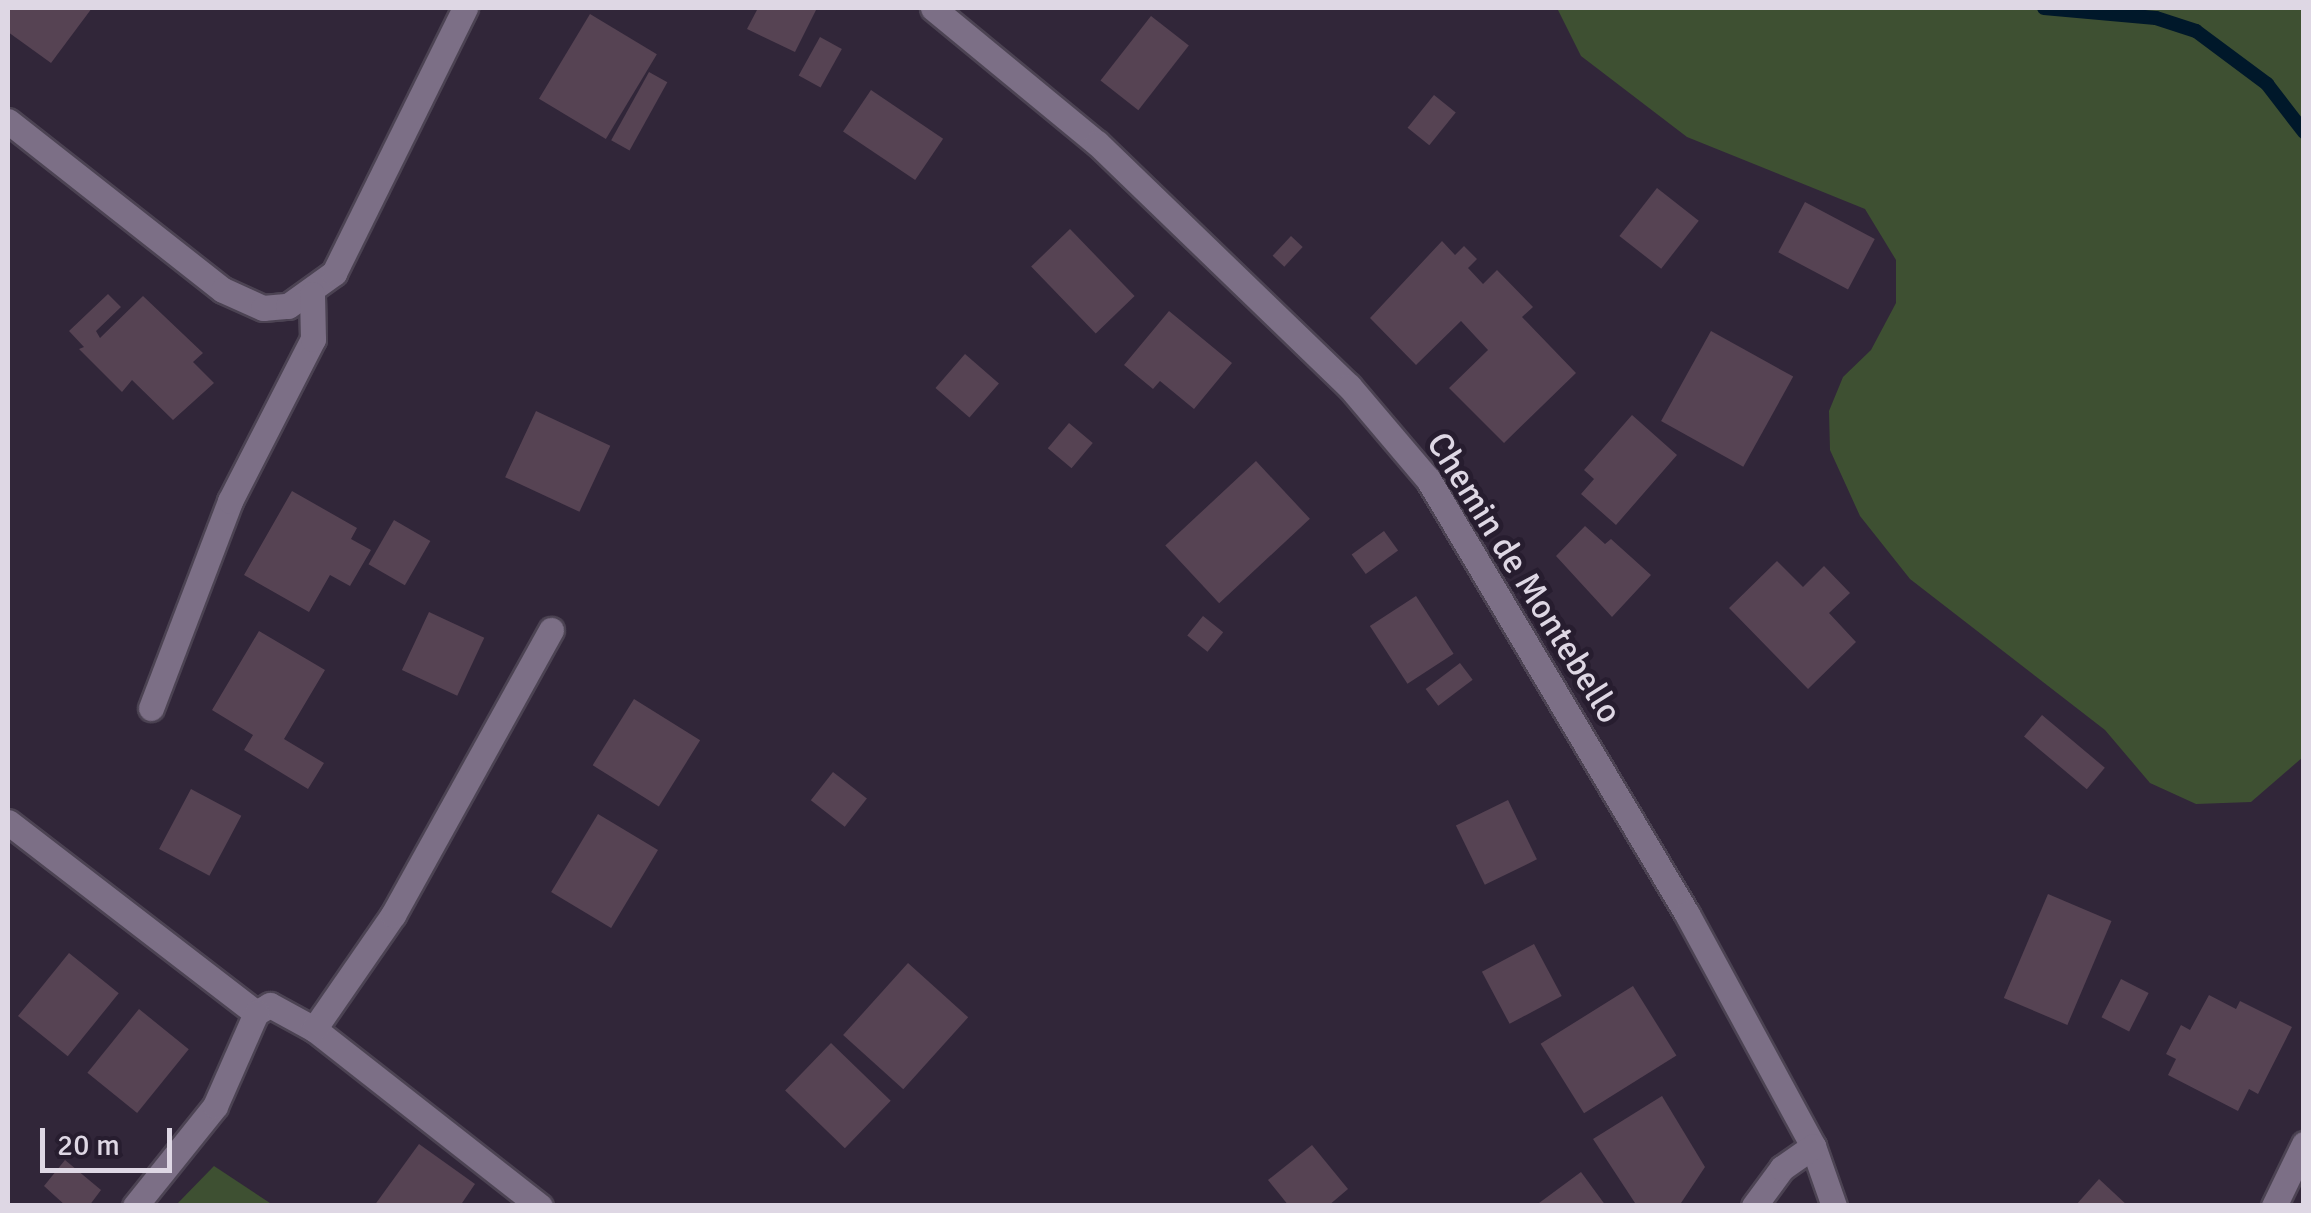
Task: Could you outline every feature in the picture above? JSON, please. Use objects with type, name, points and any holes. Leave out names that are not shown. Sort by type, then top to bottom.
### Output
[{"type":"street","points":[[8,120],[223,290],[263,308],[288,306],[312,294],[334,273],[465,8]]},
{"type":"street","name":"Chemin de Montebello","points":[[934,8],[1097,142],[1349,386],[1428,480],[1687,914],[1813,1146],[1834,1206]]},
{"type":"street","points":[[151,708],[230,502],[314,339],[312,294]]},
{"type":"street","points":[[314,1030],[393,914],[552,630]]},
{"type":"street","points":[[8,822],[256,1013]]},
{"type":"street","points":[[135,1206],[215,1106],[256,1013],[270,1006],[314,1030],[540,1206]]},
{"type":"street","points":[[2274,1206],[2304,1144]]},
{"type":"street","points":[[1754,1206],[1782,1168],[1813,1146]]},
{"type":"green space","points":[[1557,8],[2303,8],[2303,757],[2251,802],[2196,804],[2150,783],[2105,730],[1910,579],[1860,516],[1830,450],[1829,411],[1843,377],[1871,350],[1896,303],[1896,260],[1865,209],[1687,137],[1581,56]]},
{"type":"green space","points":[[214,1166],[273,1205],[176,1205]]},
{"type":"building","points":[[8,8],[92,8],[51,63],[8,32]]},
{"type":"building","points":[[758,8],[816,10],[795,52],[747,29]]},
{"type":"building","points":[[590,14],[657,54],[606,139],[539,99]]},
{"type":"building","points":[[1151,16],[1189,46],[1138,110],[1101,81]]},
{"type":"building","points":[[820,37],[842,49],[821,88],[799,75]]},
{"type":"building","points":[[649,72],[667,82],[630,150],[611,140]]},
{"type":"building","points":[[871,90],[943,139],[915,180],[843,131]]},
{"type":"building","points":[[1434,95],[1456,113],[1429,145],[1408,128]]},
{"type":"building","points":[[1657,188],[1699,221],[1661,269],[1619,236]]},
{"type":"building","points":[[1805,202],[1875,239],[1848,289],[1778,252]]},
{"type":"building","points":[[1070,229],[1135,296],[1096,333],[1031,267]]},
{"type":"building","points":[[1291,236],[1303,247],[1284,267],[1273,256]]},
{"type":"building","points":[[1442,241],[1455,255],[1464,246],[1477,259],[1468,268],[1483,284],[1497,270],[1533,307],[1522,317],[1576,373],[1504,443],[1449,388],[1488,350],[1461,321],[1416,365],[1370,318]]},
{"type":"building","points":[[108,294],[121,307],[96,331],[100,338],[143,296],[203,353],[193,362],[214,383],[173,420],[132,380],[122,392],[79,349],[84,347],[69,331]]},
{"type":"building","points":[[1169,311],[1232,363],[1194,409],[1160,381],[1153,389],[1124,365]]},
{"type":"building","points":[[1711,331],[1793,377],[1743,467],[1661,421]]},
{"type":"building","points":[[965,354],[999,384],[969,417],[935,388]]},
{"type":"building","points":[[536,411],[610,446],[579,512],[505,477]]},
{"type":"building","points":[[1632,415],[1677,455],[1616,525],[1581,494],[1594,479],[1584,470]]},
{"type":"building","points":[[1069,423],[1093,443],[1072,468],[1048,448]]},
{"type":"building","points":[[1256,461],[1310,519],[1219,603],[1165,546]]},
{"type":"building","points":[[292,491],[357,528],[351,539],[371,550],[350,586],[330,575],[309,612],[244,575]]},
{"type":"building","points":[[394,520],[430,541],[405,585],[368,564]]},
{"type":"building","points":[[1585,526],[1605,544],[1611,539],[1651,575],[1612,617],[1556,556]]},
{"type":"building","points":[[1384,531],[1398,550],[1366,574],[1352,555]]},
{"type":"building","points":[[1777,561],[1803,587],[1824,566],[1850,593],[1829,613],[1856,642],[1808,689],[1729,608]]},
{"type":"building","points":[[1416,596],[1454,654],[1407,684],[1370,626]]},
{"type":"building","points":[[429,612],[484,638],[457,696],[402,670]]},
{"type":"building","points":[[1203,616],[1223,632],[1207,652],[1187,635]]},
{"type":"building","points":[[259,631],[325,670],[284,739],[324,763],[308,789],[244,750],[253,735],[212,710]]},
{"type":"building","points":[[1460,663],[1473,680],[1438,706],[1426,689]]},
{"type":"building","points":[[634,699],[700,740],[659,806],[593,765]]},
{"type":"building","points":[[2042,715],[2105,768],[2087,789],[2024,736]]},
{"type":"building","points":[[833,772],[867,798],[845,827],[811,800]]},
{"type":"building","points":[[191,789],[241,816],[209,876],[159,849]]},
{"type":"building","points":[[1508,800],[1537,859],[1485,885],[1456,825]]},
{"type":"building","points":[[598,814],[658,850],[611,928],[551,892]]},
{"type":"building","points":[[2048,894],[2112,921],[2067,1025],[2004,998]]},
{"type":"building","points":[[1534,944],[1562,996],[1510,1024],[1482,972]]},
{"type":"building","points":[[69,953],[119,993],[68,1056],[18,1016]]},
{"type":"building","points":[[908,963],[968,1017],[903,1089],[843,1035]]},
{"type":"building","points":[[2121,979],[2149,993],[2129,1031],[2101,1017]]},
{"type":"building","points":[[1633,986],[1676,1056],[1584,1113],[1541,1044]]},
{"type":"building","points":[[2209,995],[2236,1009],[2240,1001],[2292,1027],[2258,1094],[2249,1089],[2238,1111],[2168,1075],[2176,1059],[2166,1054],[2181,1025],[2190,1030]]},
{"type":"building","points":[[139,1009],[189,1049],[137,1113],[87,1073]]},
{"type":"building","points":[[831,1043],[891,1101],[845,1148],[785,1090]]},
{"type":"building","points":[[1662,1096],[1705,1167],[1679,1206],[1637,1206],[1593,1139]]},
{"type":"building","points":[[419,1144],[475,1184],[460,1206],[374,1206]]},
{"type":"building","points":[[1312,1145],[1348,1189],[1328,1206],[1289,1206],[1268,1180]]},
{"type":"building","points":[[65,1160],[101,1190],[89,1206],[66,1206],[44,1186]]},
{"type":"building","points":[[1581,1172],[1606,1206],[1535,1206]]},
{"type":"building","points":[[2099,1179],[2128,1206],[2075,1206]]},
{"type":"waterway","points":[[2044,8],[2156,18],[2196,31],[2267,84],[2304,132]]}]
